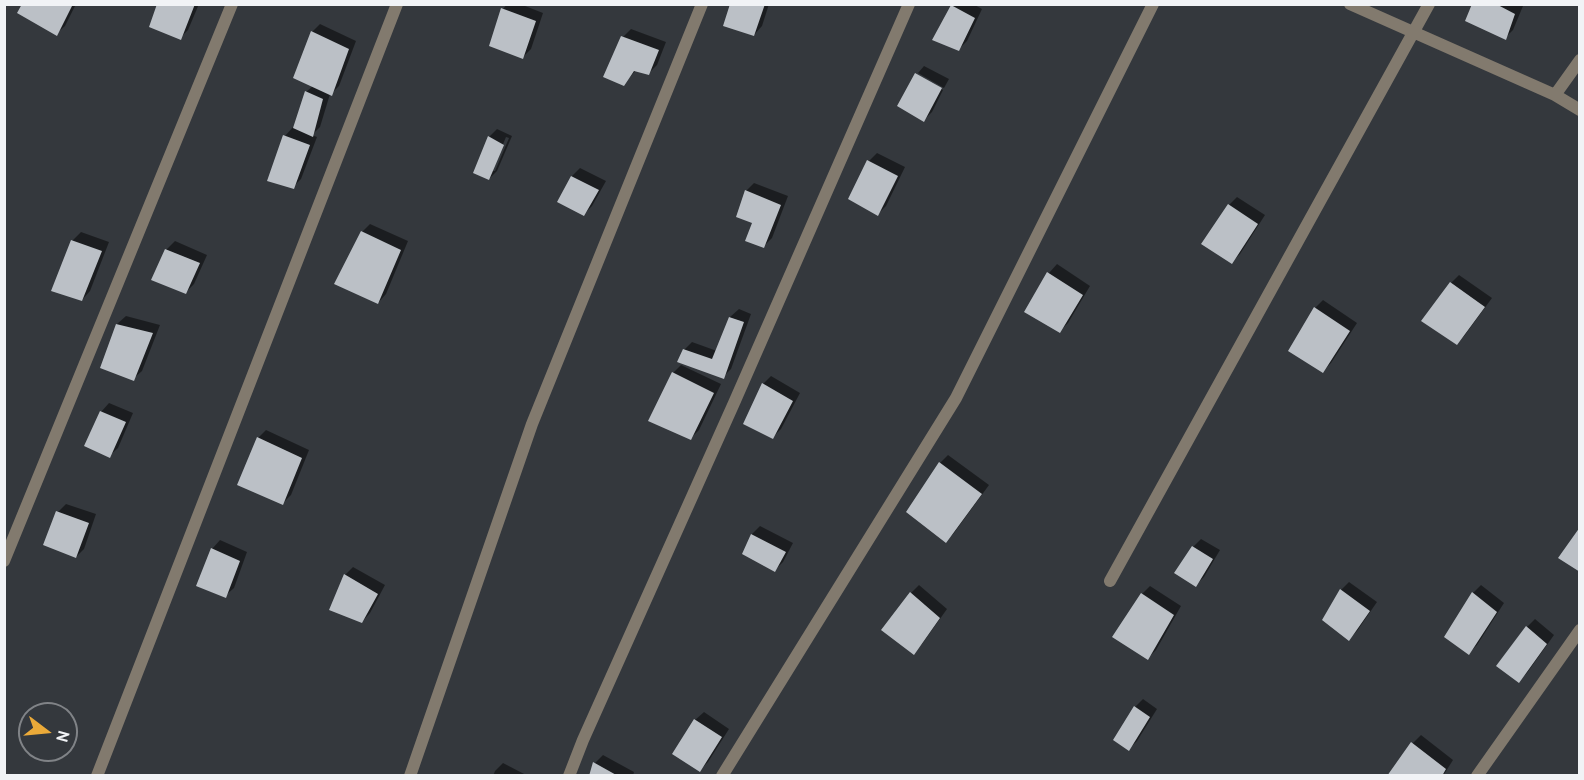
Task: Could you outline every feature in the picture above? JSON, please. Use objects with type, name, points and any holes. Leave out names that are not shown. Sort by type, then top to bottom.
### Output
[{"type":"street","points":[[4,561],[232,4]]},
{"type":"street","points":[[97,776],[397,4]]},
{"type":"street","points":[[410,776],[532,424],[702,4]]},
{"type":"street","points":[[569,776],[909,4]]},
{"type":"street","points":[[722,776],[956,398],[1153,4]]},
{"type":"street","points":[[1350,4],[1555,95],[1580,110]]},
{"type":"street","points":[[1110,581],[1429,4]]},
{"type":"street","points":[[1555,95],[1580,60]]},
{"type":"street","points":[[1477,776],[1580,630]]},
{"type":"building","points":[[22,4],[73,4],[57,36],[17,13]]},
{"type":"building","points":[[157,4],[195,4],[181,40],[149,27]]},
{"type":"building","points":[[730,4],[765,4],[754,36],[723,26]]},
{"type":"building","points":[[1472,4],[1496,4],[1515,14],[1506,40],[1465,21]]},
{"type":"building","points":[[951,5],[975,18],[959,51],[932,40]]},
{"type":"building","points":[[501,8],[536,21],[523,59],[489,46]]},
{"type":"building","points":[[311,31],[349,49],[332,96],[293,78]]},
{"type":"building","points":[[621,36],[659,50],[649,75],[634,71],[624,86],[603,77]]},
{"type":"building","points":[[915,73],[942,88],[924,122],[897,106]]},
{"type":"building","points":[[305,91],[323,99],[313,137],[293,128]]},
{"type":"building","points":[[283,135],[310,145],[294,189],[267,181]]},
{"type":"building","points":[[488,136],[504,145],[489,180],[473,173]]},
{"type":"building","points":[[867,160],[898,176],[878,216],[848,199]]},
{"type":"building","points":[[571,176],[599,190],[584,216],[557,202]]},
{"type":"building","points":[[745,190],[781,205],[764,248],[745,241],[752,223],[736,217]]},
{"type":"building","points":[[1228,204],[1258,224],[1232,264],[1201,244]]},
{"type":"building","points":[[361,231],[401,250],[378,304],[334,284]]},
{"type":"building","points":[[71,240],[102,251],[82,301],[51,291]]},
{"type":"building","points":[[165,249],[200,263],[186,294],[151,280]]},
{"type":"building","points":[[1047,272],[1083,295],[1060,333],[1024,312]]},
{"type":"building","points":[[1450,282],[1485,307],[1457,345],[1421,321]]},
{"type":"building","points":[[1314,307],[1350,331],[1323,373],[1288,351]]},
{"type":"building","points":[[729,317],[744,322],[724,379],[677,362],[683,349],[712,359]]},
{"type":"building","points":[[116,324],[153,333],[134,381],[100,368]]},
{"type":"building","points":[[672,372],[714,393],[691,440],[648,421]]},
{"type":"building","points":[[762,383],[793,401],[773,439],[743,424]]},
{"type":"building","points":[[100,411],[126,422],[110,458],[84,446]]},
{"type":"building","points":[[257,437],[302,458],[283,505],[237,485]]},
{"type":"building","points":[[939,462],[982,494],[946,543],[906,512]]},
{"type":"building","points":[[56,511],[89,523],[76,558],[43,545]]},
{"type":"building","points":[[1580,527],[1580,572],[1558,558]]},
{"type":"building","points":[[751,534],[786,552],[775,572],[742,554]]},
{"type":"building","points":[[1192,546],[1213,559],[1196,587],[1174,573]]},
{"type":"building","points":[[211,548],[240,561],[226,598],[196,586]]},
{"type":"building","points":[[344,574],[378,594],[362,623],[329,610]]},
{"type":"building","points":[[1340,589],[1370,611],[1349,641],[1322,620]]},
{"type":"building","points":[[910,592],[940,618],[914,655],[881,630]]},
{"type":"building","points":[[1472,592],[1497,612],[1469,655],[1444,637]]},
{"type":"building","points":[[1141,593],[1174,615],[1148,660],[1112,637]]},
{"type":"building","points":[[1526,626],[1547,644],[1519,683],[1496,666]]},
{"type":"building","points":[[1134,706],[1150,717],[1129,751],[1113,740]]},
{"type":"building","points":[[694,719],[722,737],[700,772],[672,754]]},
{"type":"building","points":[[1411,742],[1446,769],[1442,776],[1387,776]]},
{"type":"building","points":[[593,762],[618,776],[589,776]]}]
